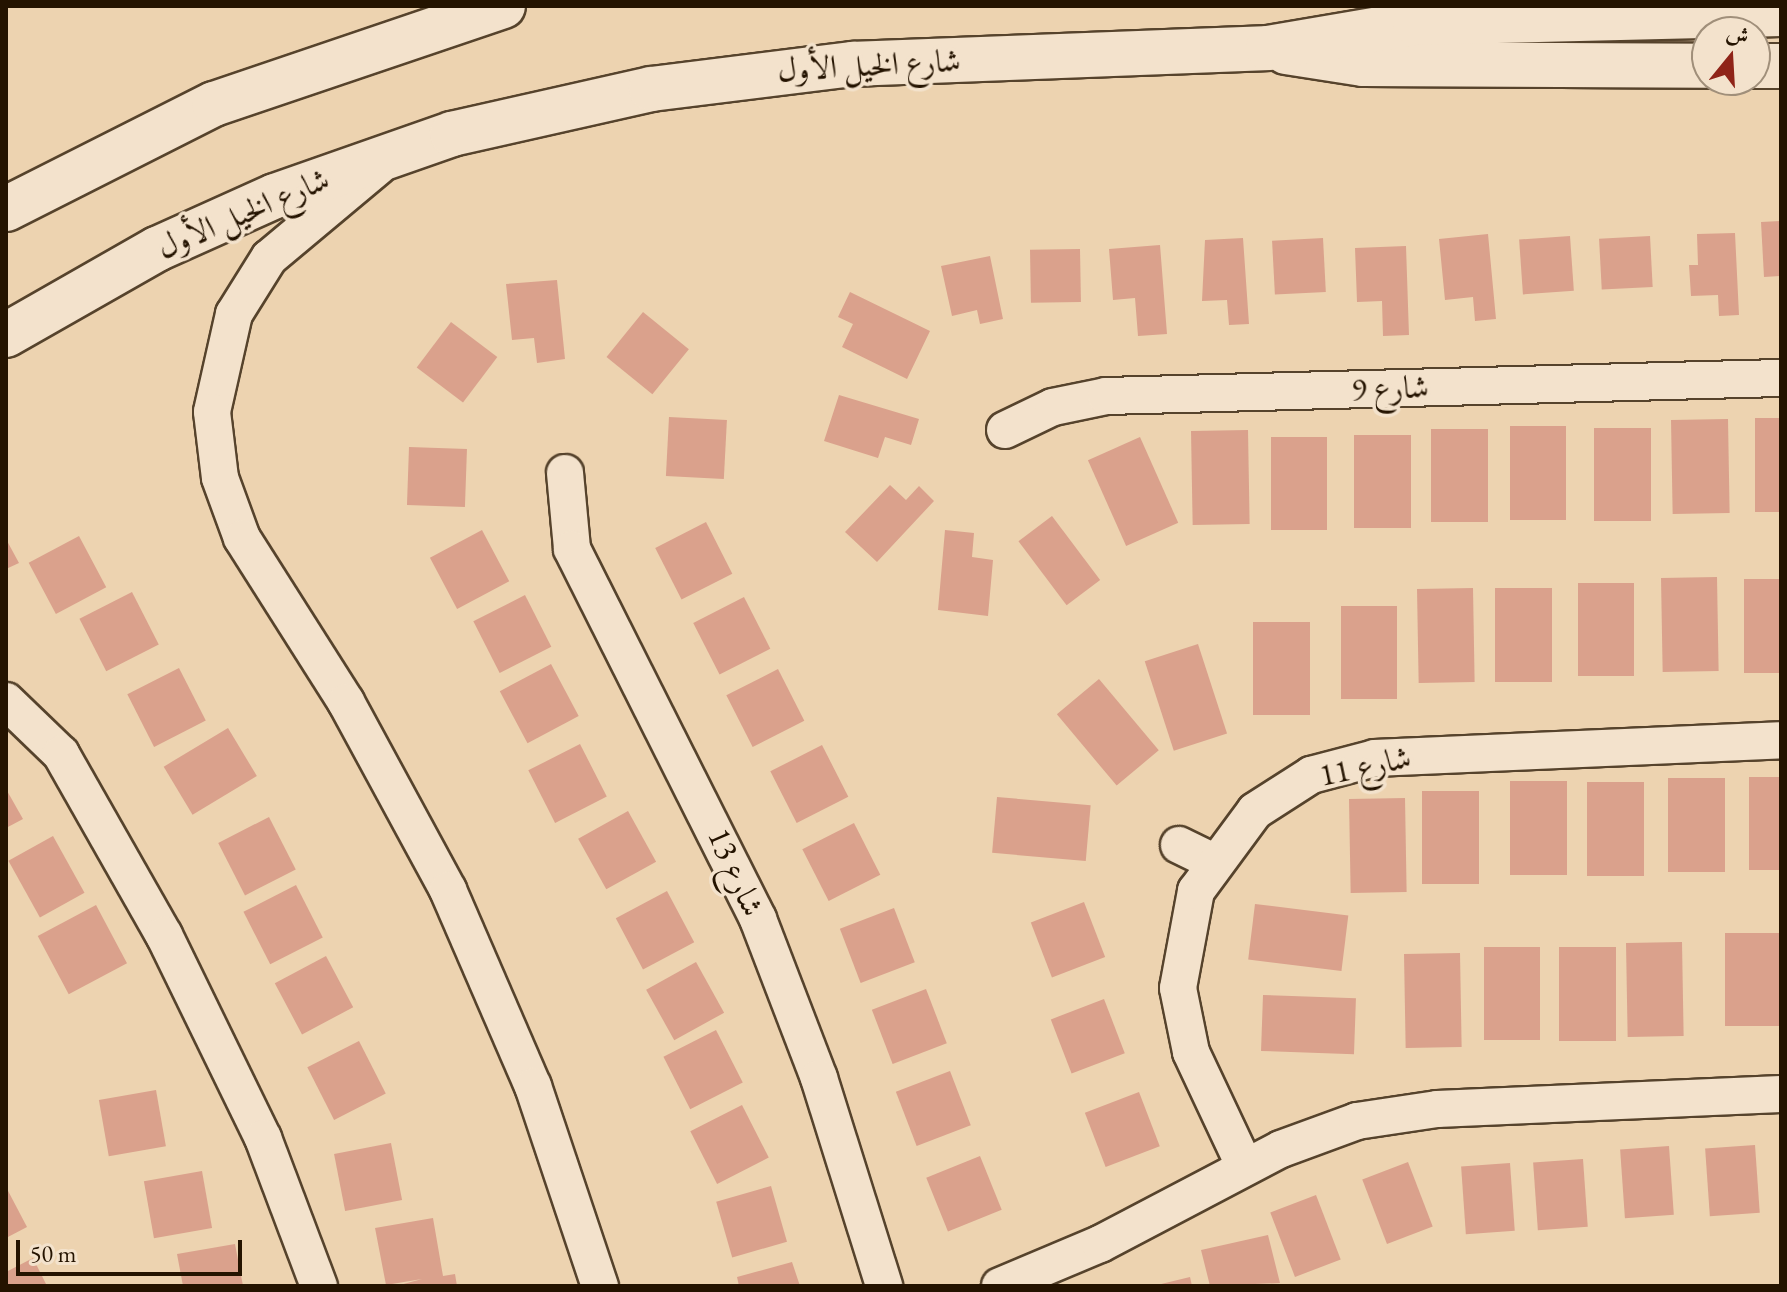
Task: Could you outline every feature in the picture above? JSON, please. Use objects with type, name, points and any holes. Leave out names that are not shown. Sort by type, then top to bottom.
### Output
[{"type":"main road","points":[[6,209],[214,104],[503,6]]},
{"type":"main road","name":"شارع الخيل الأول","points":[[6,335],[215,221],[396,152],[551,109],[753,72],[1268,48],[1415,23],[1781,14]]},
{"type":"main road","points":[[1268,48],[1363,64],[1691,66]]},
{"type":"street","points":[[396,152],[289,238],[250,285],[222,346],[214,445],[242,538],[399,795],[493,987],[600,1286]]},
{"type":"street","name":"شارع 9","points":[[1005,430],[1053,407],[1106,396],[1781,378]]},
{"type":"street","name":"شارع 13","points":[[565,473],[572,549],[758,919],[819,1078],[884,1286]]},
{"type":"street","points":[[6,701],[61,754],[164,935],[257,1124],[319,1286]]},
{"type":"street","name":"شارع 11","points":[[1245,1167],[1191,1052],[1178,988],[1185,922],[1212,861],[1273,797],[1343,764],[1429,753],[1781,740]]},
{"type":"street","points":[[1179,845],[1212,861]]},
{"type":"street","points":[[1000,1286],[1100,1244],[1245,1167],[1318,1133],[1397,1113],[1781,1094]]},
{"type":"building","points":[[1781,221],[1781,276],[1764,277],[1761,222]]},
{"type":"building","points":[[1735,233],[1739,315],[1719,316],[1718,295],[1691,296],[1689,265],[1698,265],[1697,234]]},
{"type":"building","points":[[1488,234],[1496,319],[1475,321],[1473,297],[1445,300],[1439,239]]},
{"type":"building","points":[[1570,236],[1574,291],[1523,294],[1519,240]]},
{"type":"building","points":[[1650,236],[1653,287],[1602,290],[1599,239]]},
{"type":"building","points":[[1243,238],[1249,324],[1229,325],[1227,300],[1202,301],[1205,240]]},
{"type":"building","points":[[1323,238],[1326,292],[1275,295],[1272,241]]},
{"type":"building","points":[[1160,245],[1167,334],[1138,336],[1135,298],[1113,300],[1109,249]]},
{"type":"building","points":[[1406,246],[1409,335],[1383,336],[1382,301],[1357,302],[1355,248]]},
{"type":"building","points":[[1080,249],[1081,302],[1031,303],[1030,250]]},
{"type":"building","points":[[990,256],[1003,319],[980,324],[977,310],[952,316],[941,266]]},
{"type":"building","points":[[557,280],[565,359],[537,363],[534,338],[512,340],[506,284]]},
{"type":"building","points":[[850,292],[930,331],[907,379],[842,347],[853,324],[838,317]]},
{"type":"building","points":[[643,312],[689,349],[652,394],[606,357]]},
{"type":"building","points":[[451,322],[497,357],[463,402],[417,368]]},
{"type":"building","points":[[839,395],[919,419],[911,445],[885,437],[878,458],[824,441]]},
{"type":"building","points":[[669,417],[727,420],[724,479],[666,476]]},
{"type":"building","points":[[1755,418],[1781,418],[1781,512],[1755,512]]},
{"type":"building","points":[[1728,419],[1730,513],[1673,514],[1671,420]]},
{"type":"building","points":[[1510,426],[1566,426],[1566,520],[1510,520]]},
{"type":"building","points":[[1594,428],[1651,428],[1651,521],[1594,521]]},
{"type":"building","points":[[1431,429],[1488,429],[1488,522],[1431,522]]},
{"type":"building","points":[[1248,430],[1250,524],[1193,525],[1191,431]]},
{"type":"building","points":[[1354,435],[1411,435],[1411,528],[1354,528]]},
{"type":"building","points":[[1140,437],[1178,523],[1126,546],[1088,460]]},
{"type":"building","points":[[1271,437],[1327,437],[1327,530],[1271,530]]},
{"type":"building","points":[[409,447],[467,449],[465,507],[407,505]]},
{"type":"building","points":[[890,485],[906,500],[919,486],[934,501],[877,562],[845,532]]},
{"type":"building","points":[[1052,516],[1100,580],[1067,605],[1018,541]]},
{"type":"building","points":[[706,522],[732,574],[682,600],[655,548]]},
{"type":"building","points":[[482,530],[509,581],[457,609],[430,558]]},
{"type":"building","points":[[945,530],[974,533],[972,557],[993,560],[988,616],[938,610]]},
{"type":"building","points":[[79,536],[106,587],[56,614],[29,563]]},
{"type":"building","points":[[6,539],[19,563],[6,569]]},
{"type":"building","points":[[1717,577],[1719,671],[1663,672],[1661,578]]},
{"type":"building","points":[[1744,579],[1781,579],[1781,673],[1744,673]]},
{"type":"building","points":[[1578,583],[1634,583],[1634,676],[1578,676]]},
{"type":"building","points":[[1473,588],[1475,682],[1419,683],[1417,589]]},
{"type":"building","points":[[1495,588],[1552,588],[1552,682],[1495,682]]},
{"type":"building","points":[[132,592],[159,645],[106,671],[79,619]]},
{"type":"building","points":[[525,595],[551,647],[500,673],[473,621]]},
{"type":"building","points":[[744,597],[770,649],[720,675],[693,623]]},
{"type":"building","points":[[1341,606],[1397,606],[1397,699],[1341,699]]},
{"type":"building","points":[[1253,622],[1310,622],[1310,715],[1253,715]]},
{"type":"building","points":[[1198,644],[1227,733],[1174,751],[1145,661]]},
{"type":"building","points":[[551,664],[579,716],[527,743],[500,691]]},
{"type":"building","points":[[179,668],[206,721],[154,747],[127,694]]},
{"type":"building","points":[[778,669],[804,721],[753,747],[726,695]]},
{"type":"building","points":[[1099,679],[1159,750],[1117,786],[1057,714]]},
{"type":"building","points":[[228,728],[257,776],[193,815],[164,767]]},
{"type":"building","points":[[580,744],[607,797],[555,823],[528,770]]},
{"type":"building","points":[[822,745],[848,797],[797,823],[770,771]]},
{"type":"building","points":[[1749,777],[1781,777],[1781,870],[1749,870]]},
{"type":"building","points":[[1668,778],[1725,778],[1725,872],[1668,872]]},
{"type":"building","points":[[1510,781],[1567,781],[1567,875],[1510,875]]},
{"type":"building","points":[[1587,782],[1644,782],[1644,876],[1587,876]]},
{"type":"building","points":[[6,789],[23,819],[6,828]]},
{"type":"building","points":[[1422,791],[1479,791],[1479,884],[1422,884]]},
{"type":"building","points":[[997,797],[1091,805],[1086,861],[992,853]]},
{"type":"building","points":[[1405,798],[1407,892],[1351,893],[1349,799]]},
{"type":"building","points":[[628,811],[656,862],[606,889],[578,839]]},
{"type":"building","points":[[269,817],[296,870],[245,895],[218,843]]},
{"type":"building","points":[[854,823],[880,875],[829,901],[802,849]]},
{"type":"building","points":[[53,836],[85,893],[40,918],[8,861]]},
{"type":"building","points":[[296,885],[323,938],[270,964],[243,912]]},
{"type":"building","points":[[667,891],[694,942],[643,969],[616,918]]},
{"type":"building","points":[[1084,902],[1105,957],[1052,978],[1031,922]]},
{"type":"building","points":[[1255,904],[1348,915],[1341,971],[1248,960]]},
{"type":"building","points":[[96,905],[127,963],[69,994],[38,936]]},
{"type":"building","points":[[894,908],[915,962],[861,983],[840,929]]},
{"type":"building","points":[[1725,933],[1781,933],[1781,1026],[1725,1026]]},
{"type":"building","points":[[1682,942],[1684,1036],[1628,1037],[1626,943]]},
{"type":"building","points":[[1484,947],[1540,947],[1540,1040],[1484,1040]]},
{"type":"building","points":[[1559,947],[1616,947],[1616,1041],[1559,1041]]},
{"type":"building","points":[[1460,953],[1462,1047],[1406,1048],[1404,954]]},
{"type":"building","points":[[326,956],[353,1007],[302,1034],[275,983]]},
{"type":"building","points":[[696,962],[724,1013],[674,1040],[646,990]]},
{"type":"building","points":[[926,989],[947,1043],[893,1064],[872,1010]]},
{"type":"building","points":[[1263,995],[1356,998],[1354,1054],[1261,1051]]},
{"type":"building","points":[[1104,999],[1125,1053],[1072,1074],[1051,1019]]},
{"type":"building","points":[[716,1030],[743,1083],[690,1109],[663,1057]]},
{"type":"building","points":[[359,1041],[386,1094],[334,1120],[307,1067]]},
{"type":"building","points":[[950,1071],[971,1125],[917,1146],[896,1092]]},
{"type":"building","points":[[156,1090],[166,1146],[109,1156],[99,1100]]},
{"type":"building","points":[[1139,1092],[1160,1146],[1106,1167],[1085,1113]]},
{"type":"building","points":[[742,1105],[769,1158],[717,1184],[690,1131]]},
{"type":"building","points":[[391,1143],[402,1200],[345,1211],[334,1154]]},
{"type":"building","points":[[1755,1145],[1760,1213],[1710,1216],[1705,1148]]},
{"type":"building","points":[[1669,1146],[1674,1215],[1625,1218],[1620,1149]]},
{"type":"building","points":[[980,1156],[1002,1210],[948,1232],[926,1178]]},
{"type":"building","points":[[1583,1159],[1588,1227],[1538,1230],[1533,1162]]},
{"type":"building","points":[[1408,1162],[1433,1226],[1387,1244],[1362,1180]]},
{"type":"building","points":[[1510,1163],[1515,1231],[1466,1234],[1461,1166]]},
{"type":"building","points":[[202,1171],[212,1228],[154,1238],[144,1181]]},
{"type":"building","points":[[771,1186],[787,1242],[732,1257],[716,1202]]},
{"type":"building","points":[[6,1187],[27,1227],[6,1238]]},
{"type":"building","points":[[1316,1195],[1341,1259],[1295,1277],[1270,1213]]},
{"type":"building","points":[[433,1218],[443,1276],[455,1274],[457,1286],[396,1286],[422,1279],[386,1285],[375,1228]]},
{"type":"building","points":[[1268,1235],[1280,1283],[1210,1286],[1201,1250]]},
{"type":"building","points":[[235,1244],[243,1286],[183,1286],[177,1254]]},
{"type":"building","points":[[33,1258],[47,1286],[6,1286],[6,1272]]},
{"type":"building","points":[[792,1262],[800,1286],[739,1286],[737,1277]]},
{"type":"building","points":[[1190,1277],[1192,1286],[1157,1286],[1157,1285]]}]
